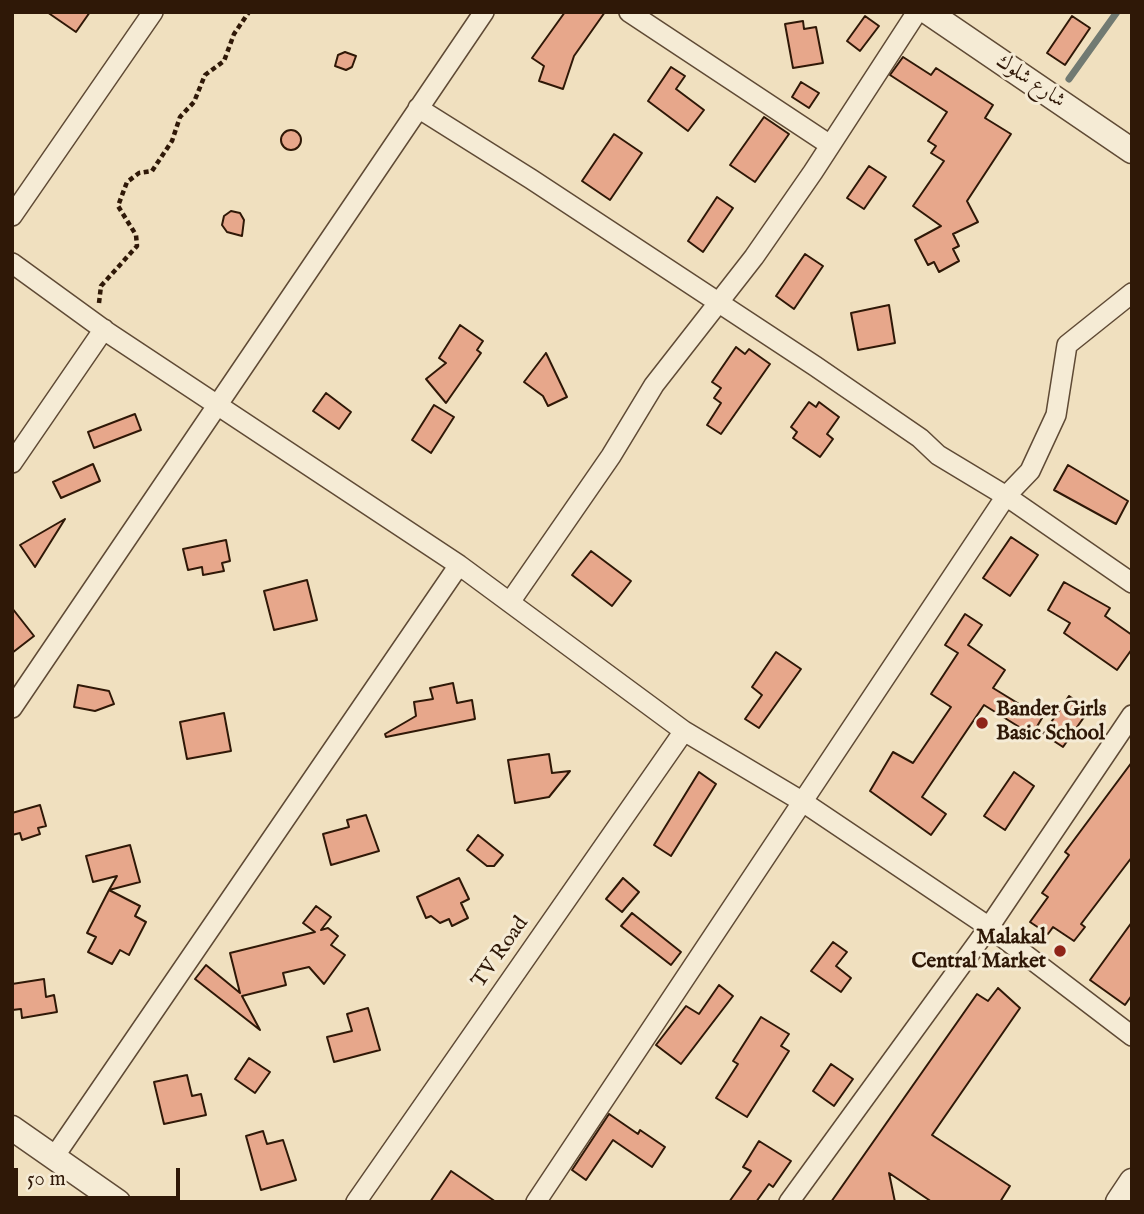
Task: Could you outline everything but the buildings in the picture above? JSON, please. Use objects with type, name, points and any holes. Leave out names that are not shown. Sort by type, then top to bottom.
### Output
[{"type":"street","points":[[12,216],[153,12]]},
{"type":"street","points":[[12,708],[484,12]]},
{"type":"street","points":[[629,12],[830,145]]},
{"type":"street","points":[[510,602],[611,456],[654,385],[754,257],[916,12]]},
{"type":"street","name":"شارع شلوك","points":[[928,12],[1132,151]]},
{"type":"street","points":[[418,108],[531,178],[718,302],[920,438],[938,455],[1006,496],[1132,583]]},
{"type":"street","points":[[12,263],[106,330],[459,565],[684,731],[803,802],[989,927],[1132,1035]]},
{"type":"street","points":[[536,1202],[1006,496],[1030,471],[1056,415],[1067,345],[1132,293]]},
{"type":"street","points":[[12,463],[106,330]]},
{"type":"street","points":[[54,1157],[459,565]]},
{"type":"street","points":[[789,1202],[989,927],[1132,715]]},
{"type":"street","name":"TV Road","points":[[356,1202],[684,731]]},
{"type":"street","points":[[12,1128],[118,1202]]},
{"type":"street","points":[[1118,1202],[1132,1181]]},
{"type":"path","points":[[106,330],[99,302],[101,286],[137,247],[136,235],[118,206],[127,182],[139,173],[152,171],[172,141],[180,117],[194,102],[205,75],[224,61],[234,34],[249,12]]},
{"type":"waterway","points":[[1069,79],[1117,12]]},
{"type":"place","name":"Bander Girls Basic School","points":[[982,723]]},
{"type":"place","name":"Malakal Central Market","points":[[1060,951]]}]
